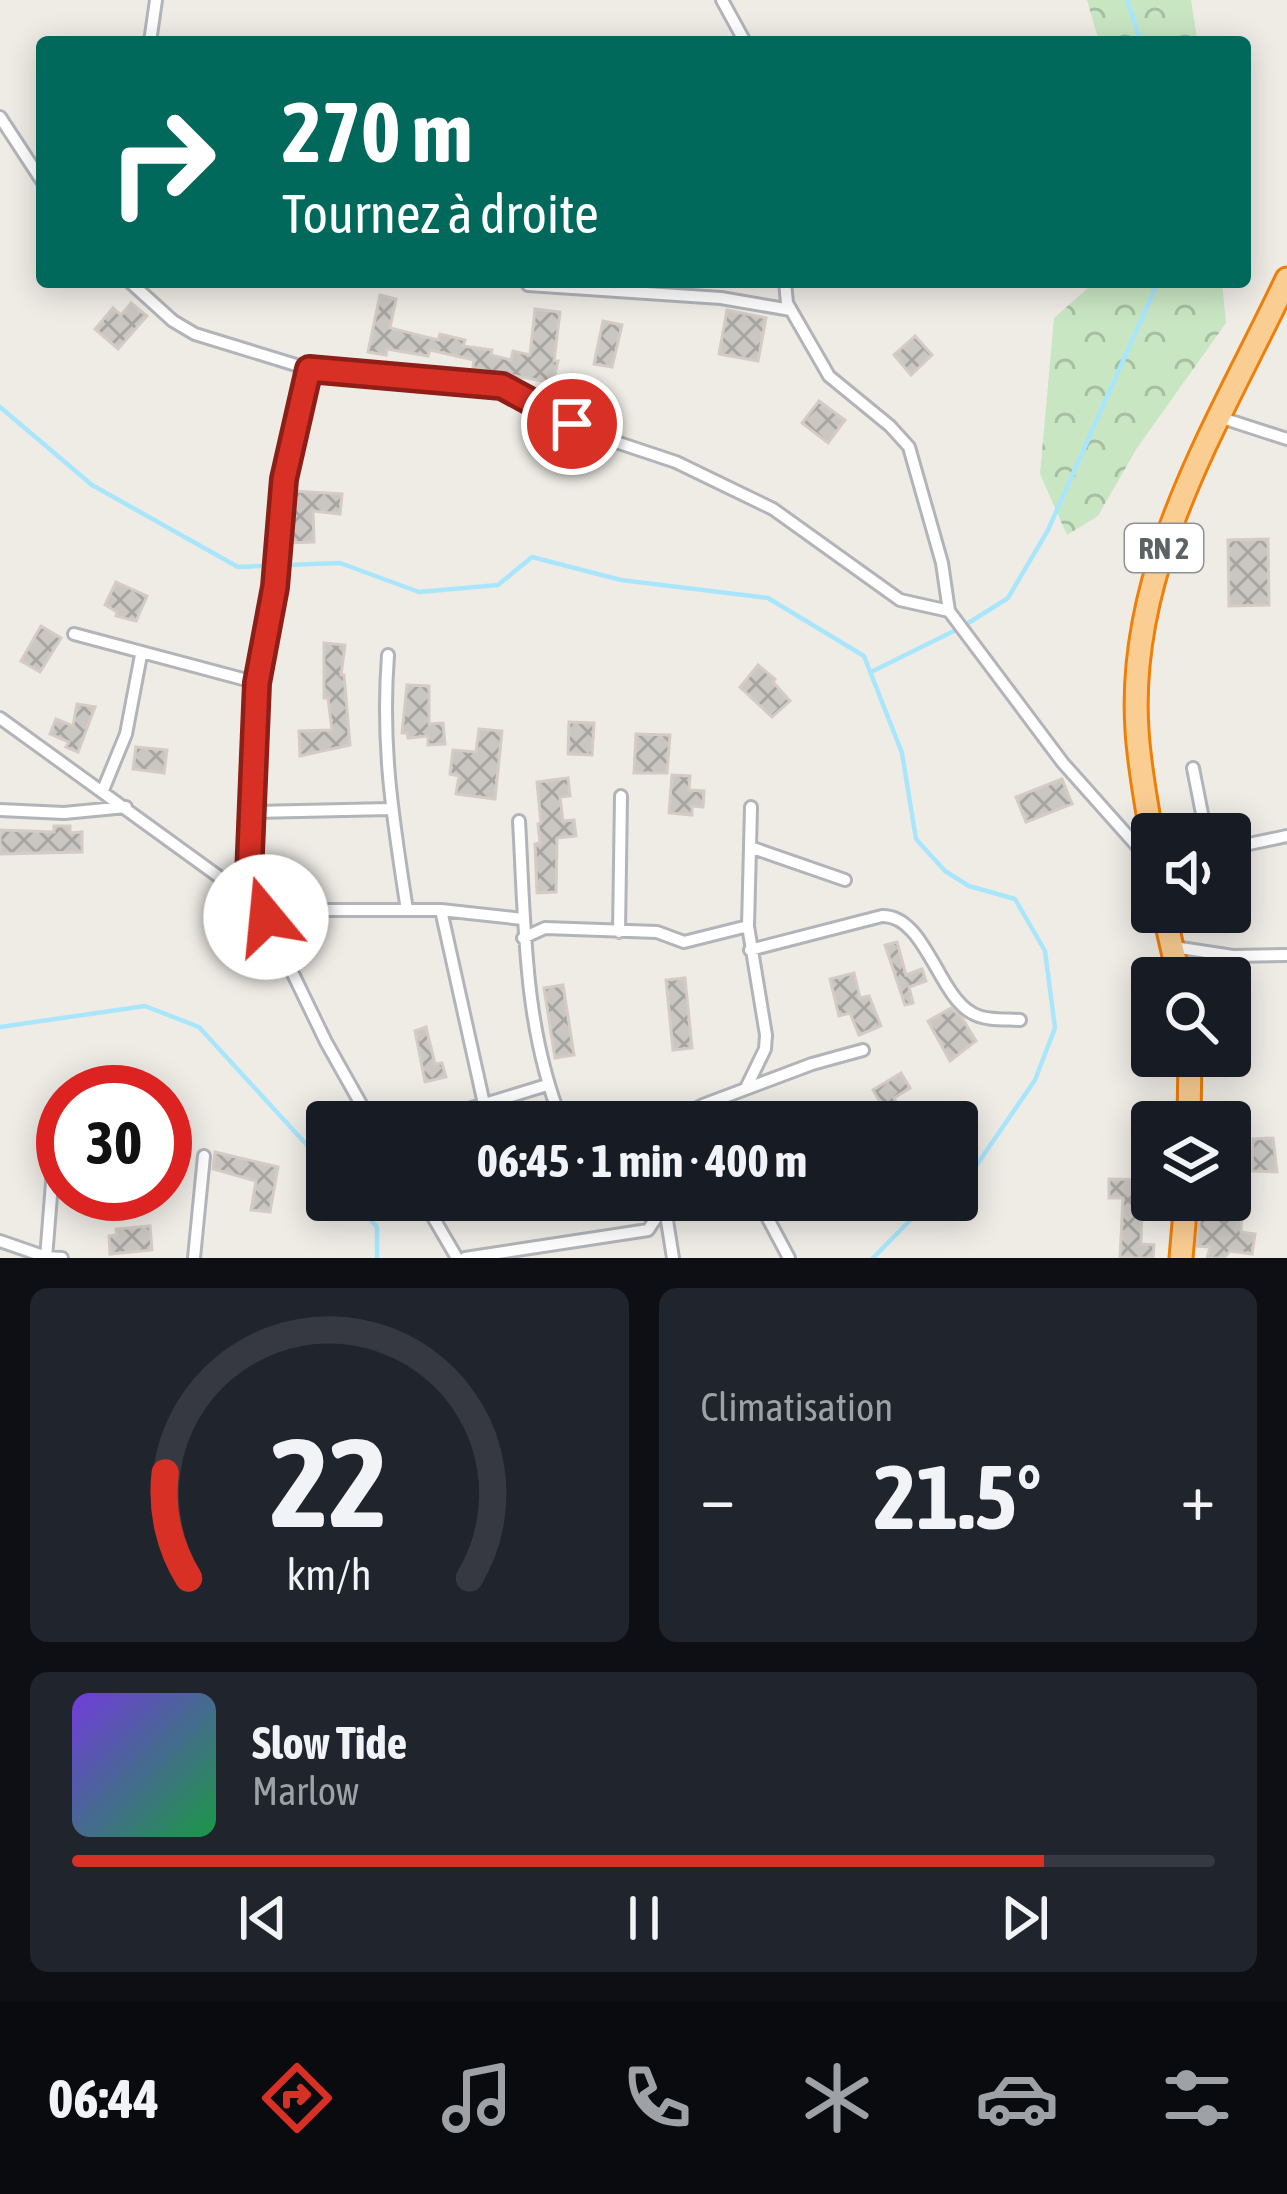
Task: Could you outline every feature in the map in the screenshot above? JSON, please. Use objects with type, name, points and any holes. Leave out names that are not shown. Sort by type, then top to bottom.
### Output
[{"type":"highway","name":"RN 2","points":[[1148,813],[1136,729],[1142,646],[1169,534],[1219,417],[1280,314],[1287,279]]},
{"type":"highway","points":[[1168,933],[1174,957]]},
{"type":"highway","points":[[1180,1258],[1184,1221]]},
{"type":"street","points":[[722,0],[742,36]]},
{"type":"street","points":[[151,36],[155,1]]},
{"type":"street","points":[[0,117],[36,172]]},
{"type":"street","points":[[136,288],[195,334],[309,369],[515,391],[589,433],[676,462],[773,509],[900,600],[950,611]]},
{"type":"street","points":[[583,288],[721,298],[790,310]]},
{"type":"street","points":[[785,288],[790,310],[829,376],[909,447],[942,563],[950,611],[1063,763],[1131,839]]},
{"type":"street","points":[[248,900],[257,683],[275,587],[284,479],[309,369]]},
{"type":"street","points":[[1219,417],[1287,440]]},
{"type":"street","points":[[74,634],[257,683]]},
{"type":"street","points":[[103,790],[126,734],[141,655]]},
{"type":"street","points":[[388,655],[384,733],[390,809],[407,910]]},
{"type":"street","points":[[0,718],[259,910],[286,953],[359,1101]]},
{"type":"street","points":[[1193,768],[1202,813]]},
{"type":"street","points":[[619,932],[621,796]]},
{"type":"street","points":[[0,810],[64,813],[126,807]]},
{"type":"street","points":[[746,1088],[765,1049],[766,1035],[748,926],[751,807]]},
{"type":"street","points":[[254,812],[390,809]]},
{"type":"street","points":[[519,821],[524,938],[554,1101]]},
{"type":"street","points":[[1251,844],[1287,836]]},
{"type":"street","points":[[750,848],[845,880]]},
{"type":"street","points":[[259,910],[441,910],[523,919]]},
{"type":"street","points":[[441,910],[483,1101]]},
{"type":"street","points":[[750,950],[896,916],[910,928],[964,1007],[987,1018],[1020,1021]]},
{"type":"street","points":[[524,938],[545,928],[657,932],[684,942],[748,926]]},
{"type":"street","points":[[1171,946],[1233,956],[1287,955]]},
{"type":"street","points":[[715,1101],[863,1050]]},
{"type":"street","points":[[496,1101],[547,1084]]},
{"type":"street","points":[[194,1258],[204,1156]]},
{"type":"street","points":[[46,1257],[49,1221]]},
{"type":"street","points":[[436,1221],[461,1258],[648,1230],[653,1221]]},
{"type":"street","points":[[667,1221],[674,1258]]},
{"type":"street","points":[[769,1221],[789,1258]]},
{"type":"street","points":[[0,1241],[62,1258]]},
{"type":"green space","points":[[1087,0],[1191,0],[1197,36],[1097,36]]},
{"type":"green space","points":[[1088,288],[1223,288],[1226,323],[1137,448],[1098,516],[1067,535],[1040,474],[1054,318]]},
{"type":"building","points":[[380,295],[396,299],[390,328],[438,340],[440,334],[465,340],[463,346],[492,350],[491,355],[511,360],[513,351],[530,355],[535,309],[560,312],[553,383],[473,368],[474,360],[430,350],[428,356],[387,349],[386,355],[368,352]]},
{"type":"building","points":[[131,303],[147,316],[118,349],[95,329],[113,308],[121,315]]},
{"type":"building","points":[[727,310],[766,318],[758,361],[719,354]]},
{"type":"building","points":[[603,321],[622,325],[612,367],[594,364]]},
{"type":"building","points":[[915,336],[932,355],[911,375],[894,355]]},
{"type":"building","points":[[819,401],[845,420],[828,443],[802,423]]},
{"type":"building","points":[[293,491],[342,494],[340,514],[313,511],[314,542],[288,543]]},
{"type":"building","points":[[1268,539],[1269,605],[1229,606],[1228,540]]},
{"type":"building","points":[[116,582],[147,596],[136,621],[116,616],[105,605]]},
{"type":"building","points":[[41,626],[61,638],[40,672],[21,661]]},
{"type":"building","points":[[324,643],[345,645],[341,675],[350,745],[300,756],[299,731],[332,730],[328,698],[324,698]]},
{"type":"building","points":[[758,665],[790,701],[772,717],[740,687]]},
{"type":"building","points":[[407,685],[429,686],[429,724],[443,723],[445,744],[428,745],[428,736],[408,738],[402,733]]},
{"type":"building","points":[[77,704],[95,707],[78,752],[50,734],[56,719],[73,726]]},
{"type":"building","points":[[569,722],[594,723],[592,755],[568,754]]},
{"type":"building","points":[[479,729],[502,731],[495,799],[456,794],[459,776],[450,774],[453,750],[476,752]]},
{"type":"building","points":[[636,734],[670,735],[667,773],[634,773]]},
{"type":"building","points":[[136,747],[167,750],[164,773],[133,769]]},
{"type":"building","points":[[672,775],[690,776],[689,790],[704,791],[703,807],[692,806],[692,815],[669,813]]},
{"type":"building","points":[[568,778],[570,796],[560,797],[563,821],[574,820],[576,836],[557,838],[556,892],[537,893],[535,844],[540,843],[541,823],[537,782]]},
{"type":"building","points":[[1062,779],[1072,804],[1026,822],[1016,797]]},
{"type":"building","points":[[54,826],[82,832],[82,852],[0,854],[0,830],[54,832]]},
{"type":"building","points":[[897,942],[906,975],[922,969],[926,981],[909,987],[913,1003],[905,1005],[885,945]]},
{"type":"building","points":[[854,973],[860,998],[869,996],[881,1026],[859,1035],[850,1013],[839,1016],[830,979]]},
{"type":"building","points":[[685,978],[692,1048],[673,1050],[666,980]]},
{"type":"building","points":[[563,985],[574,1055],[555,1058],[544,988]]},
{"type":"building","points":[[951,1008],[976,1041],[950,1061],[928,1021]]},
{"type":"building","points":[[426,1027],[435,1064],[442,1063],[446,1077],[425,1082],[415,1031]]},
{"type":"building","points":[[901,1073],[910,1088],[896,1101],[880,1101],[873,1090]]},
{"type":"building","points":[[1273,1138],[1277,1172],[1252,1171],[1253,1139]]},
{"type":"building","points":[[215,1152],[278,1167],[270,1212],[251,1210],[256,1181],[213,1169]]},
{"type":"building","points":[[1109,1179],[1131,1180],[1131,1221],[1142,1221],[1141,1244],[1154,1245],[1153,1258],[1120,1258],[1123,1198],[1109,1198]]},
{"type":"building","points":[[1199,1221],[1241,1221],[1241,1232],[1255,1234],[1252,1254],[1230,1251],[1224,1258],[1207,1258],[1210,1247],[1197,1246]]},
{"type":"building","points":[[150,1226],[152,1250],[110,1254],[109,1236],[117,1235],[116,1229]]},
{"type":"waterway","points":[[1127,0],[1139,36]]},
{"type":"waterway","points":[[873,671],[962,627],[1008,598],[1048,530],[1155,288]]},
{"type":"waterway","points":[[0,407],[92,485],[238,567],[340,563],[419,592],[498,585],[532,557],[621,580],[768,598],[864,656],[902,753],[916,839],[945,871],[969,886],[1015,899],[1045,951],[1055,1028],[1035,1080],[978,1163]]},
{"type":"waterway","points":[[0,1027],[145,1006],[199,1027],[306,1144]]},
{"type":"waterway","points":[[372,1221],[377,1227],[377,1258]]},
{"type":"waterway","points":[[873,1258],[909,1221]]},
{"type":"route","points":[[266,917],[248,900],[254,718],[278,566],[286,464],[309,369],[502,386],[572,424]]}]
